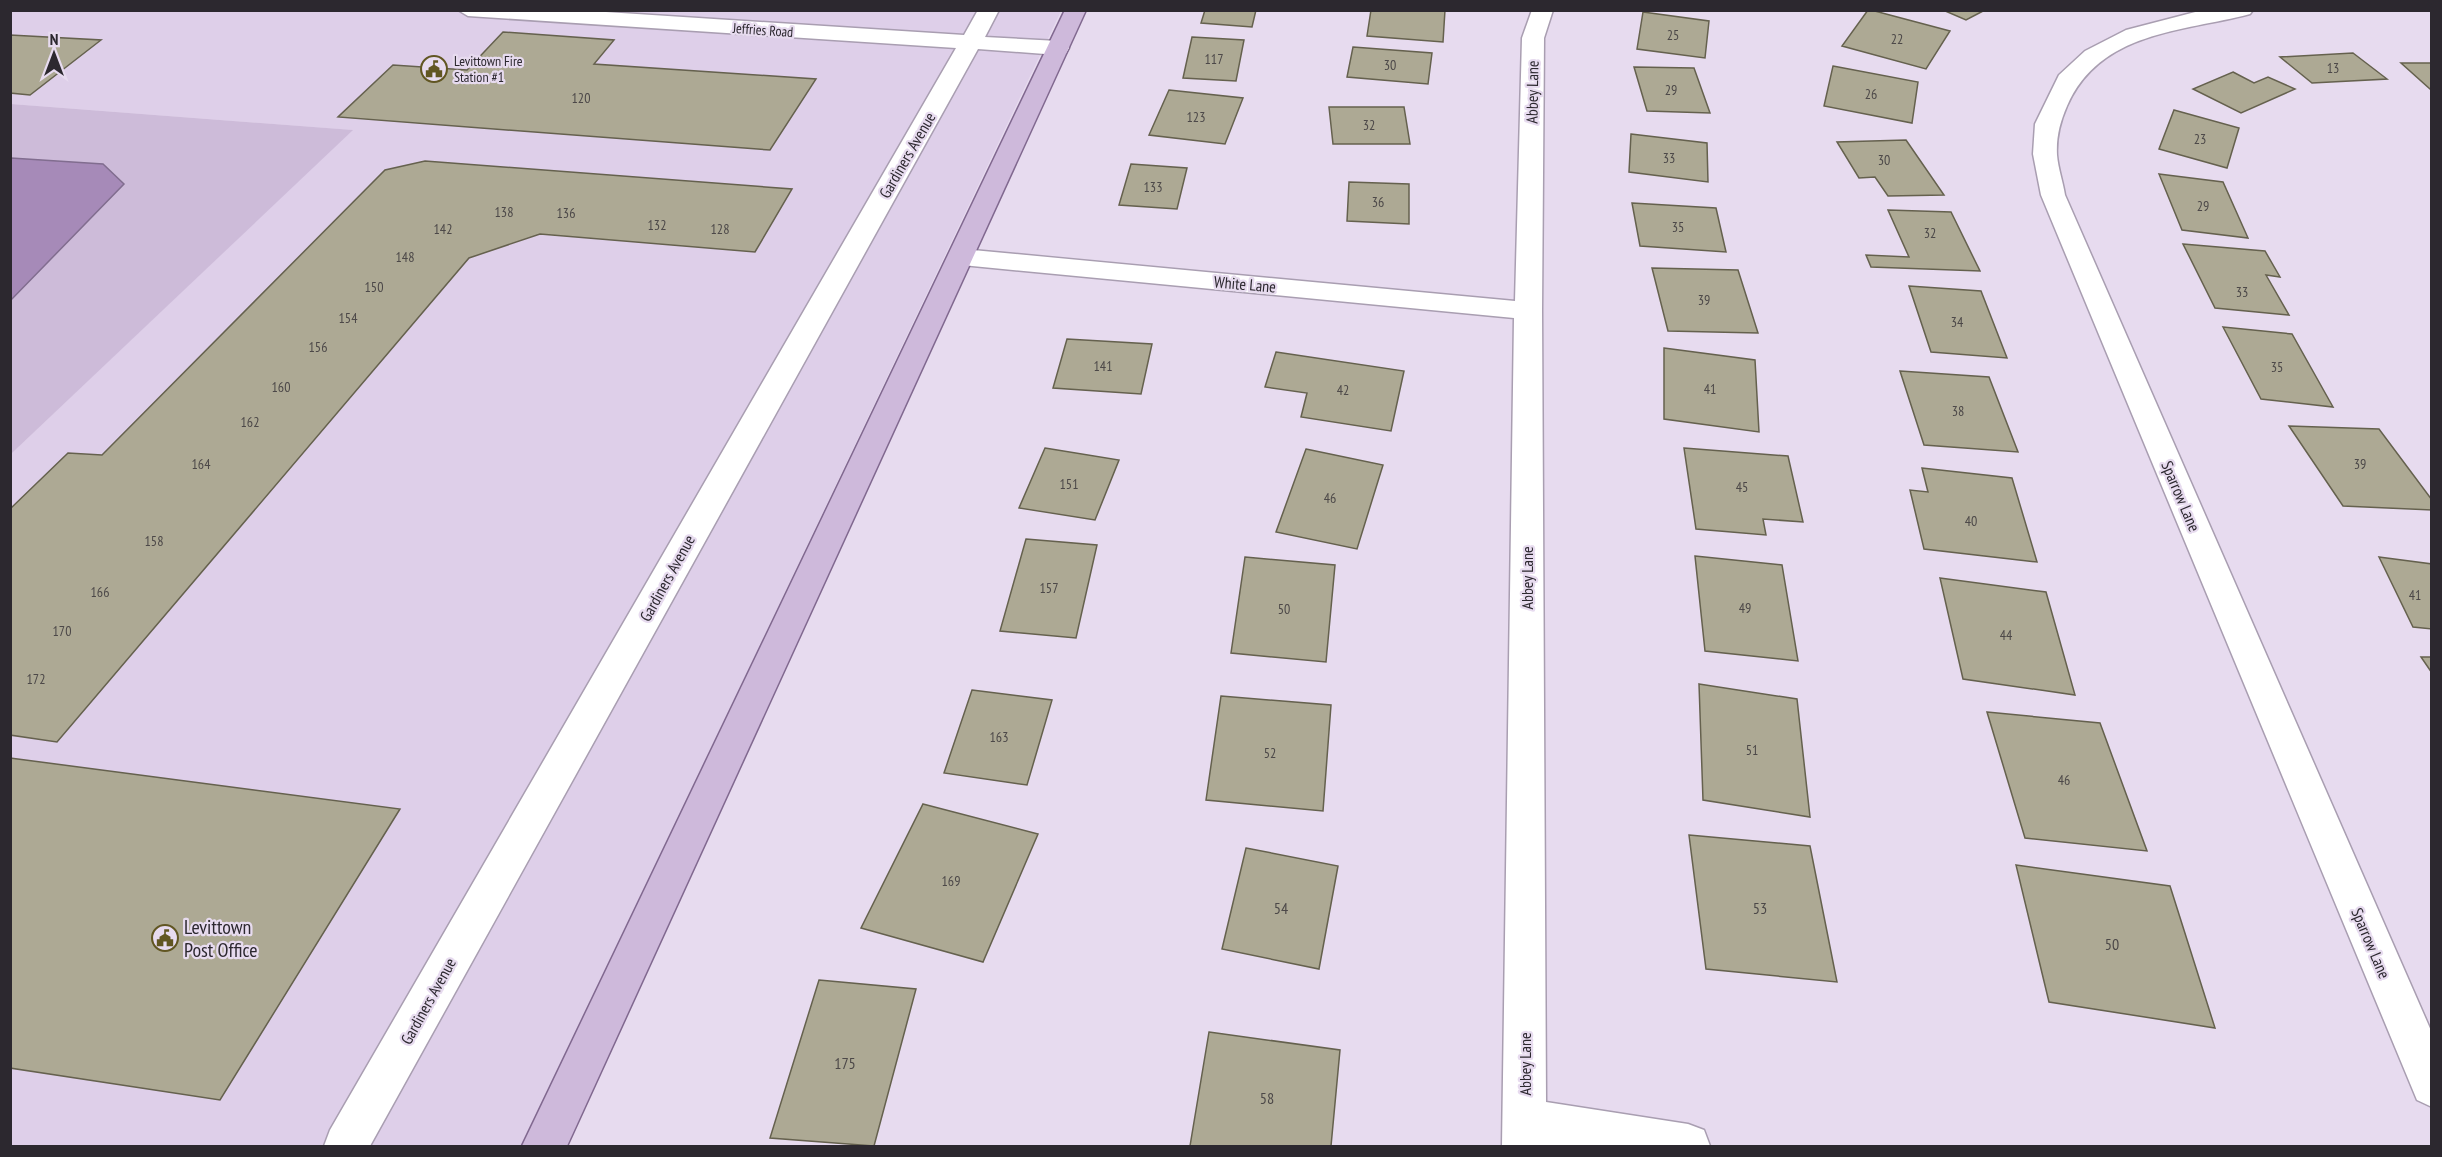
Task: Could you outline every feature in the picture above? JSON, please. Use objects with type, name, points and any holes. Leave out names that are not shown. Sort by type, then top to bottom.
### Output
[{"type":"main road","points":[[544,1146],[1076,10]]},
{"type":"street","name":"Jeffries Road","points":[[468,10],[1058,48]]},
{"type":"street","name":"Gardiners Avenue","points":[[346,1146],[989,10]]},
{"type":"street","name":"Abbey Lane","points":[[1524,1134],[1528,311],[1533,38],[1543,10]]},
{"type":"street","name":"Sparrow Lane","points":[[2242,10],[2185,20],[2134,35],[2093,56],[2067,80],[2047,124],[2044,154],[2053,195],[2432,1085]]},
{"type":"street","name":"White Lane","points":[[962,257],[1528,311]]},
{"type":"street","points":[[1524,1134],[1688,1146]]},
{"type":"shaded area","points":[[10,11],[1061,11],[522,1146],[11,1146],[11,454],[352,130],[11,104]]},
{"type":"shaded area","points":[[11,104],[353,130],[11,454]]},
{"type":"shaded area","points":[[11,158],[103,164],[124,184],[11,300]]},
{"type":"building","points":[[1205,10],[1256,10],[1252,27],[1201,23]]},
{"type":"building","points":[[1371,10],[1445,10],[1443,42],[1367,36]]},
{"type":"building","points":[[1868,10],[1950,31],[1926,69],[1842,46]]},
{"type":"building","points":[[1943,10],[1985,10],[1966,20]]},
{"type":"building","points":[[1643,12],[1709,21],[1705,58],[1637,49]]},
{"type":"building","points":[[503,32],[614,40],[594,64],[816,79],[770,150],[338,117],[393,65],[467,70]]},
{"type":"building","points":[[10,35],[101,40],[30,95],[10,93]]},
{"type":"building","points":[[1192,37],[1244,40],[1236,81],[1183,78]]},
{"type":"building","points":[[1353,47],[1432,53],[1428,84],[1347,77]]},
{"type":"building","points":[[2353,53],[2387,79],[2312,83],[2280,57]]},
{"type":"building","points":[[2401,63],[2432,63],[2432,89],[2430,89]]},
{"type":"building","points":[[1833,66],[1918,82],[1912,123],[1824,106]]},
{"type":"building","points":[[1634,67],[1694,68],[1710,113],[1647,111]]},
{"type":"building","points":[[2233,72],[2254,83],[2268,77],[2295,89],[2241,113],[2193,89]]},
{"type":"building","points":[[1169,90],[1243,98],[1225,144],[1149,135]]},
{"type":"building","points":[[1329,107],[1404,107],[1410,144],[1333,144]]},
{"type":"building","points":[[2174,110],[2239,128],[2227,168],[2159,149]]},
{"type":"building","points":[[1631,134],[1707,143],[1708,182],[1629,172]]},
{"type":"building","points":[[1906,140],[1944,195],[1888,196],[1875,177],[1859,178],[1837,142]]},
{"type":"building","points":[[425,161],[792,189],[755,252],[540,234],[469,258],[57,742],[10,735],[10,509],[68,453],[102,455],[385,170]]},
{"type":"building","points":[[1131,164],[1187,168],[1177,209],[1119,205]]},
{"type":"building","points":[[2159,174],[2223,182],[2248,238],[2182,230]]},
{"type":"building","points":[[1349,182],[1409,184],[1409,224],[1347,221]]},
{"type":"building","points":[[1632,203],[1716,208],[1726,252],[1640,246]]},
{"type":"building","points":[[1888,210],[1951,212],[1980,271],[1871,267],[1866,255],[1909,257]]},
{"type":"building","points":[[2183,244],[2265,251],[2280,277],[2266,275],[2289,315],[2215,308]]},
{"type":"building","points":[[1652,268],[1738,270],[1758,333],[1668,331]]},
{"type":"building","points":[[1909,286],[1981,291],[2007,358],[1931,352]]},
{"type":"building","points":[[2223,327],[2292,334],[2333,407],[2261,399]]},
{"type":"building","points":[[1067,339],[1152,344],[1141,394],[1053,388]]},
{"type":"building","points":[[1664,348],[1755,360],[1759,432],[1664,419]]},
{"type":"building","points":[[1276,352],[1404,371],[1391,431],[1301,417],[1307,393],[1265,387]]},
{"type":"building","points":[[1900,371],[1989,377],[2018,452],[1924,445]]},
{"type":"building","points":[[2289,426],[2379,429],[2432,500],[2432,510],[2343,506]]},
{"type":"building","points":[[1045,448],[1119,460],[1095,520],[1019,508]]},
{"type":"building","points":[[1684,448],[1788,456],[1803,522],[1763,519],[1766,535],[1696,529]]},
{"type":"building","points":[[1306,449],[1383,465],[1357,549],[1276,532]]},
{"type":"building","points":[[1922,468],[2012,478],[2037,562],[1924,549],[1910,490],[1928,492]]},
{"type":"building","points":[[1026,539],[1097,545],[1076,638],[1000,631]]},
{"type":"building","points":[[1695,556],[1782,565],[1798,661],[1705,651]]},
{"type":"building","points":[[1245,557],[1335,565],[1326,662],[1231,653]]},
{"type":"building","points":[[2379,557],[2432,564],[2432,629],[2413,627]]},
{"type":"building","points":[[1940,578],[2046,592],[2075,695],[1963,679]]},
{"type":"building","points":[[2421,657],[2432,657],[2432,673]]},
{"type":"building","points":[[1699,684],[1797,699],[1810,817],[1703,800]]},
{"type":"building","points":[[972,690],[1052,700],[1027,785],[944,773]]},
{"type":"building","points":[[1221,696],[1331,705],[1323,811],[1206,800]]},
{"type":"building","points":[[1987,712],[2100,723],[2147,851],[2025,838]]},
{"type":"building","name":"Levittown Post Office","points":[[10,758],[400,809],[220,1100],[10,1068]]},
{"type":"building","points":[[923,804],[1038,834],[983,962],[861,928]]},
{"type":"building","points":[[1689,835],[1810,846],[1837,982],[1706,969]]},
{"type":"building","points":[[1246,848],[1338,866],[1319,969],[1222,949]]},
{"type":"building","points":[[2016,865],[2170,886],[2215,1028],[2049,1002]]},
{"type":"building","points":[[819,980],[916,989],[874,1146],[770,1138]]},
{"type":"building","points":[[1209,1032],[1340,1050],[1331,1146],[1190,1146]]},
{"type":"place","name":"Levittown Fire Station #1","points":[[434,69]]},
{"type":"place","name":"Levittown Post Office","points":[[165,938]]}]
